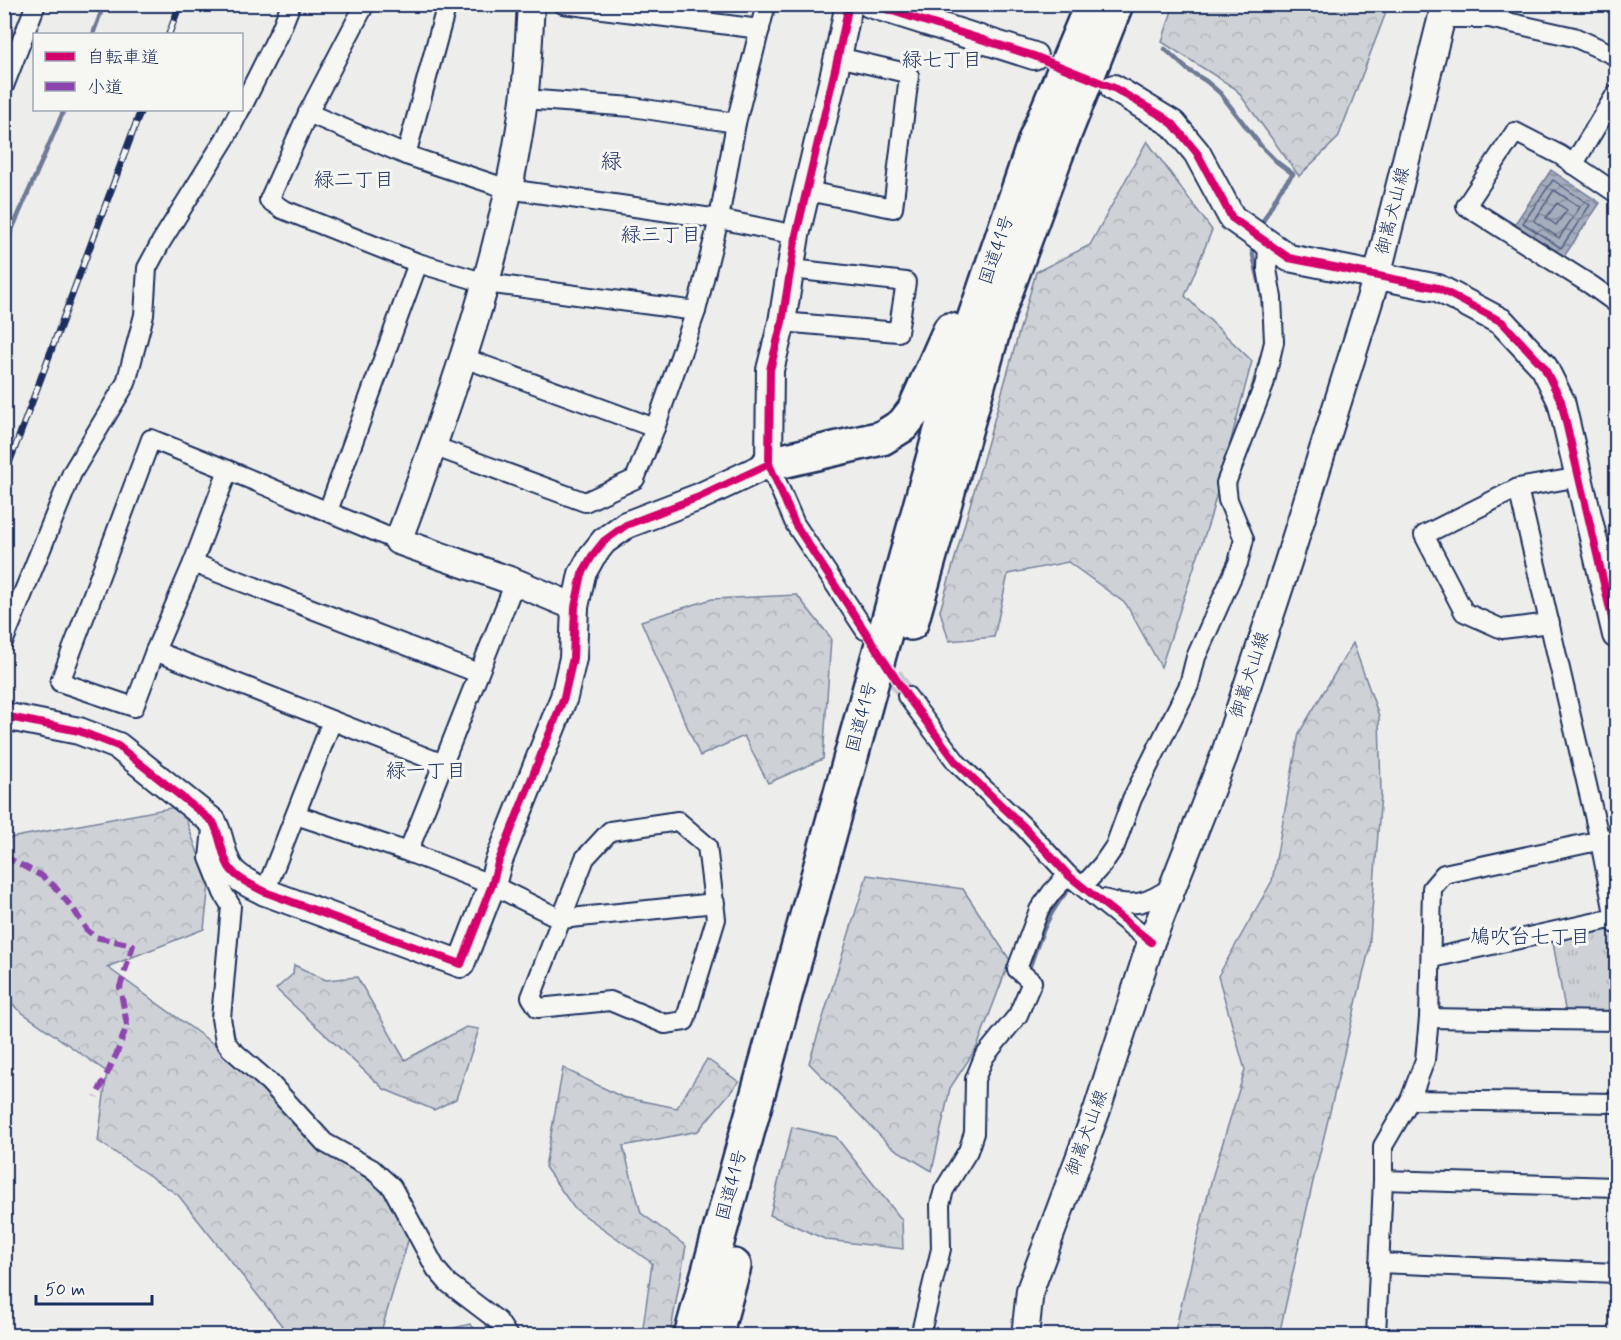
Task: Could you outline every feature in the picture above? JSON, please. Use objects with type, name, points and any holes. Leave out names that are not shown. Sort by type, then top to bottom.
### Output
[{"type":"highway","name":"国道41号","points":[[691,1335],[961,358],[1036,138],[1092,4]]},
{"type":"highway","name":"国道41号","points":[[715,1335],[761,1160],[999,310],[1056,155],[1116,4]]},
{"type":"highway","points":[[769,464],[882,438],[903,425],[914,411],[930,379],[998,210],[1036,138]]},
{"type":"street","points":[[4,86],[36,4]]},
{"type":"street","points":[[243,104],[291,4]]},
{"type":"street","points":[[365,4],[308,113],[269,200],[282,209],[418,262],[486,283],[696,311]]},
{"type":"street","points":[[406,155],[447,4]]},
{"type":"street","points":[[398,541],[434,446],[464,358],[486,283],[508,189],[524,99],[531,4]]},
{"type":"street","points":[[562,4],[760,29]]},
{"type":"street","points":[[434,446],[585,502],[635,479],[696,311],[719,219],[736,123],[766,4]]},
{"type":"street","points":[[849,4],[796,235],[782,322],[770,370],[769,464],[795,524],[865,630]]},
{"type":"street","points":[[870,4],[1034,56]]},
{"type":"street","points":[[1444,11],[1574,37],[1617,56]]},
{"type":"street","name":"御嵩犬山線","points":[[1025,1335],[1030,1290],[1097,1110],[1151,942],[1224,756],[1288,562],[1377,276],[1444,11]]},
{"type":"street","points":[[807,191],[893,208],[909,76],[902,72],[838,57]]},
{"type":"street","points":[[1114,88],[1173,124],[1197,153],[1232,218],[1289,258],[1438,288],[1502,322],[1544,367],[1561,401],[1580,477],[1609,556],[1617,634]]},
{"type":"street","points":[[1573,165],[1617,94]]},
{"type":"street","points":[[524,99],[632,107],[736,123]]},
{"type":"street","points":[[4,640],[72,473],[126,383],[144,315],[147,268],[239,111]]},
{"type":"street","points":[[308,113],[406,155],[508,189],[719,219],[796,235]]},
{"type":"street","points":[[1617,193],[1560,155],[1515,132],[1466,206],[1617,303]]},
{"type":"street","points":[[920,1335],[940,1249],[940,1204],[944,1190],[968,1151],[974,1132],[975,1079],[984,1057],[1017,1015],[1032,982],[1017,969],[1039,910],[1052,892],[1102,865],[1115,846],[1132,799],[1190,685],[1196,657],[1238,563],[1244,539],[1228,500],[1226,483],[1264,385],[1274,342],[1272,298],[1267,269],[1268,243]]},
{"type":"street","points":[[328,512],[418,262]]},
{"type":"street","points":[[782,322],[898,332],[906,282],[792,269]]},
{"type":"street","points":[[464,358],[655,428]]},
{"type":"street","points":[[228,470],[134,707],[60,682],[151,439],[228,470],[398,541],[515,582],[575,607]]},
{"type":"street","points":[[4,716],[79,731],[118,746],[213,822],[218,831],[228,866],[240,879],[266,892],[461,964],[492,885],[498,863],[564,697],[573,658],[575,607],[582,574],[603,541],[626,525],[699,497],[769,464]]},
{"type":"street","points":[[1550,623],[1502,628],[1464,612],[1424,535],[1518,488],[1580,477]]},
{"type":"street","points":[[1432,958],[1616,921],[1608,839],[1550,623],[1518,488]]},
{"type":"street","points":[[193,563],[477,673]]},
{"type":"street","points":[[408,852],[477,673],[515,582]]},
{"type":"street","points":[[155,651],[443,764]]},
{"type":"street","points":[[907,696],[957,763],[1024,826],[1076,880],[1151,942]]},
{"type":"street","points":[[266,892],[332,721]]},
{"type":"street","points":[[296,815],[408,852],[492,885],[561,919],[715,903]]},
{"type":"street","points":[[678,821],[707,846],[715,903],[716,919],[685,1021],[665,1024],[610,1001],[538,1008],[531,997],[585,858],[610,831],[678,821]]},
{"type":"street","points":[[213,822],[209,858],[222,893],[231,906],[220,1018],[225,1041],[269,1082],[325,1143],[372,1169],[392,1187],[436,1269],[448,1282],[498,1321],[508,1335]]},
{"type":"street","points":[[1376,1335],[1383,1146],[1410,1100],[1425,1060],[1432,958],[1432,888],[1444,874],[1608,839]]},
{"type":"street","points":[[1098,898],[1122,905],[1135,904],[1154,899],[1173,886]]},
{"type":"street","points":[[1429,1018],[1617,1021]]},
{"type":"street","points":[[1410,1100],[1617,1103]]},
{"type":"street","points":[[1383,1180],[1617,1187]]},
{"type":"street","points":[[1379,1263],[1617,1274]]},
{"type":"green space","points":[[1174,4],[1386,5],[1385,15],[1338,138],[1299,176],[1236,89],[1162,42]]},
{"type":"green space","points":[[1147,141],[1212,230],[1185,296],[1252,361],[1210,519],[1161,667],[1126,604],[1068,562],[1008,574],[994,637],[949,641],[940,611],[1036,272],[1090,245]]},
{"type":"green space","points":[[797,595],[831,638],[823,759],[768,783],[744,736],[700,756],[641,621],[712,599]]},
{"type":"green space","points":[[1353,643],[1379,716],[1381,794],[1369,950],[1279,1335],[1174,1335],[1212,1178],[1245,1070],[1218,976],[1272,881],[1299,733]]},
{"type":"green space","points":[[181,806],[209,884],[204,929],[107,967],[222,1050],[260,1082],[311,1141],[382,1189],[410,1234],[380,1335],[276,1335],[283,1327],[178,1195],[98,1141],[107,1072],[17,1009],[5,994],[4,848],[10,838]]},
{"type":"green space","points":[[867,875],[963,889],[1010,960],[977,1047],[950,1088],[932,1171],[890,1146],[809,1063]]},
{"type":"green space","points":[[1616,924],[1616,1021],[1567,1020],[1551,932]]},
{"type":"green space","points":[[294,965],[326,980],[357,977],[405,1060],[466,1027],[479,1029],[456,1099],[434,1110],[384,1089],[276,989],[293,974]]},
{"type":"green space","points":[[707,1059],[739,1082],[698,1131],[623,1146],[641,1213],[686,1246],[670,1335],[642,1335],[652,1263],[574,1208],[545,1167],[563,1068],[622,1097],[677,1108]]},
{"type":"green space","points":[[792,1127],[836,1137],[902,1220],[903,1249],[827,1240],[770,1215]]},
{"type":"green space","points":[[470,1324],[481,1335],[425,1335]]},
{"type":"water","points":[[1551,170],[1600,203],[1563,258],[1514,225]]},
{"type":"waterway","points":[[93,33],[104,4]]},
{"type":"waterway","points":[[1165,49],[1188,70],[1220,93],[1261,146],[1293,174],[1280,190],[1260,227]]},
{"type":"waterway","points":[[4,248],[64,111]]},
{"type":"waterway","points":[[1254,244],[1252,251],[1261,289],[1264,318]]},
{"type":"waterway","points":[[1250,397],[1261,358]]},
{"type":"waterway","points":[[1028,972],[1040,937],[1051,915],[1073,885]]},
{"type":"tunnel","points":[[879,652],[907,696]]},
{"type":"railway","points":[[169,33],[180,4]]},
{"type":"railway","points":[[4,477],[141,111]]},
{"type":"marked path","points":[[4,856],[42,876],[54,886],[86,929],[95,937],[133,945],[120,987],[127,1025],[117,1053],[96,1097]]},
{"type":"cycle path","points":[[849,4],[796,235],[782,322],[770,370],[769,464],[795,524],[907,696],[957,763],[1024,827],[1068,875],[1151,942]]},
{"type":"cycle path","points":[[870,4],[1034,56],[1114,88],[1162,116],[1173,124],[1197,153],[1232,218],[1289,258],[1438,288],[1502,322],[1544,367],[1561,401],[1616,635]]},
{"type":"cycle path","points":[[4,716],[79,731],[118,746],[213,822],[230,868],[249,884],[265,892],[461,964],[492,885],[498,863],[564,697],[573,658],[575,607],[582,574],[592,556],[604,541],[626,525],[699,497],[769,464]]},
{"type":"district","name":"緑七丁目","points":[[942,60]]},
{"type":"district","name":"緑","points":[[611,162]]},
{"type":"district","name":"緑二丁目","points":[[354,180]]},
{"type":"district","name":"緑三丁目","points":[[661,235]]},
{"type":"district","name":"緑一丁目","points":[[426,771]]},
{"type":"district","name":"鳩吹台七丁目","points":[[1530,937]]}]
